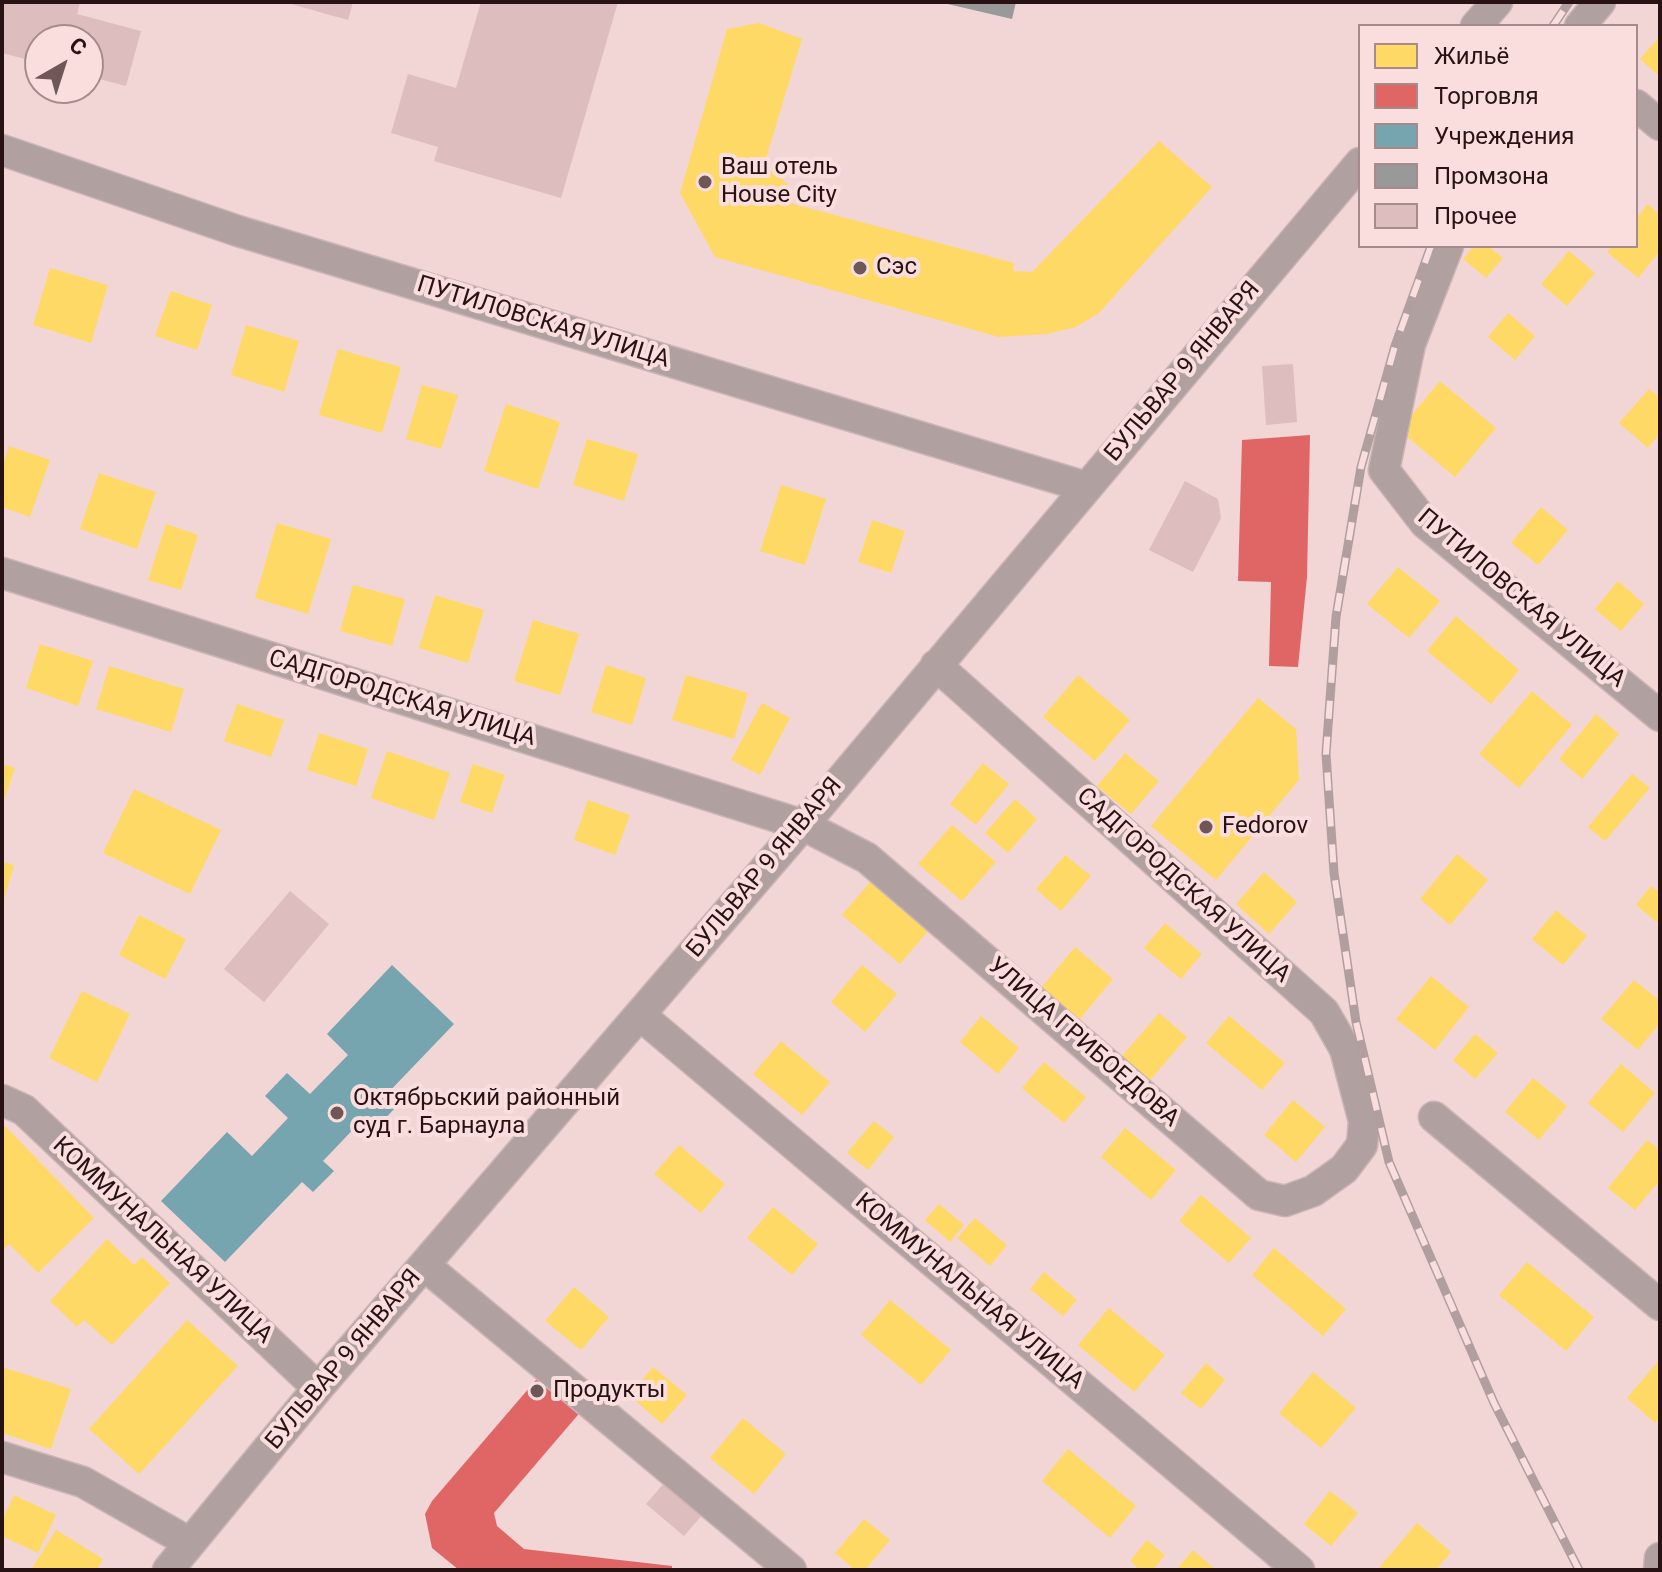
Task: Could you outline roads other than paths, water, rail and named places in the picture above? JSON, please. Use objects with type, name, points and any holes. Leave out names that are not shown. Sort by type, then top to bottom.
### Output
[{"type":"street","points":[[1478,24],[1497,2]]},
{"type":"street","points":[[1582,24],[1600,2]]},
{"type":"street","points":[[1638,107],[1660,125]]},
{"type":"street","name":"ПУТИЛОВСКАЯ УЛИЦА","points":[[2,150],[238,231],[1086,487]]},
{"type":"street","name":"БУЛЬВАР 9 ЯНВАРЯ","points":[[168,1570],[318,1388],[803,825],[1358,165]]},
{"type":"street","name":"ПУТИЛОВСКАЯ УЛИЦА","points":[[1447,248],[1410,344],[1384,470],[1425,523],[1660,716]]},
{"type":"street","name":"САДГОРОДСКАЯ УЛИЦА","points":[[2,573],[803,825]]},
{"type":"street","name":"САДГОРОДСКАЯ УЛИЦА","points":[[936,665],[1324,1012],[1345,1049],[1356,1080],[1364,1121],[1362,1145]]},
{"type":"street","name":"УЛИЦА ГРИБОЕДОВА","points":[[803,825],[867,858],[1259,1195],[1285,1201],[1313,1191],[1344,1169],[1362,1145]]},
{"type":"street","name":"КОММУНАЛЬНАЯ УЛИЦА","points":[[640,1015],[1299,1570]]},
{"type":"street","name":"КОММУНАЛЬНАЯ УЛИЦА","points":[[2,1100],[24,1110],[318,1388]]},
{"type":"street","points":[[1434,1117],[1660,1305]]},
{"type":"street","points":[[424,1265],[791,1570]]},
{"type":"street","points":[[2,1457],[83,1482],[190,1543]]},
{"type":"street","points":[[1659,1570],[1660,1558]]},
{"type":"railway","points":[[1554,24],[1569,2]]},
{"type":"railway","points":[[1430,248],[1395,346],[1361,467],[1336,617],[1326,754],[1334,873],[1356,1022],[1389,1162],[1494,1403],[1579,1570]]},
{"type":"place","name":"Ваш отель House City","points":[[705,182]]},
{"type":"place","name":"Сэс","points":[[860,268]]},
{"type":"place","name":"Fedorov","points":[[1206,827]]},
{"type":"place","name":"Октябрьский районный суд г. Барнаула","points":[[337,1113]]},
{"type":"place","name":"Продукты","points":[[537,1391]]}]
